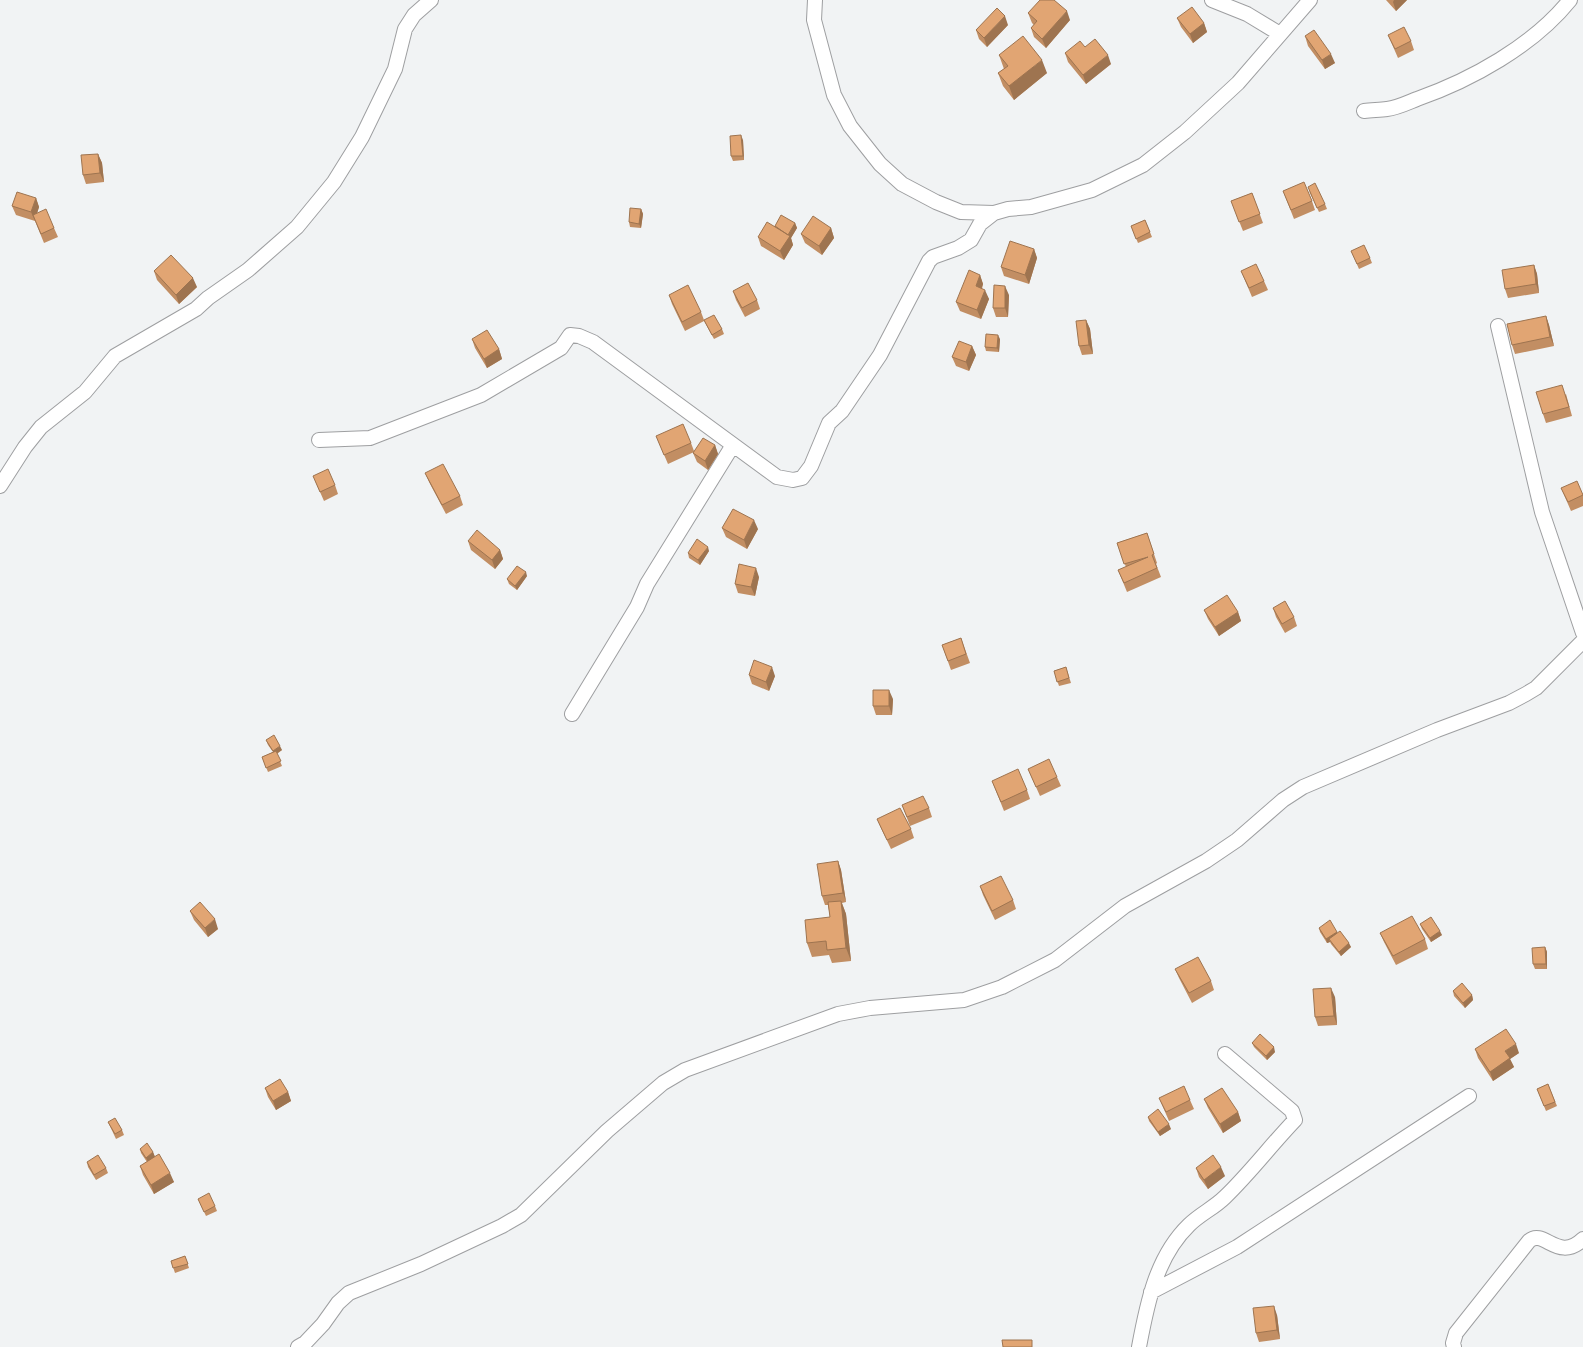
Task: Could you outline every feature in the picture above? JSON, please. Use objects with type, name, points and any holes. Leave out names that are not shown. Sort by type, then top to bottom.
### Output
[{"type":"street","points":[[0,486],[25,446],[41,427],[85,392],[115,356],[196,309],[208,298],[248,270],[296,227],[334,182],[362,137],[395,69],[405,29],[414,15],[431,0]]},
{"type":"street","points":[[815,0],[814,20],[834,95],[850,126],[880,164],[902,184],[936,202],[961,212],[994,213],[1031,207],[1092,190],[1143,165],[1185,132],[1238,83],[1310,0]]},
{"type":"street","points":[[1212,0],[1247,14],[1280,34]]},
{"type":"street","points":[[1364,110],[1389,109],[1428,96],[1465,79],[1500,59],[1529,39],[1560,12],[1570,0]]},
{"type":"street","points":[[319,440],[370,438],[481,395],[561,348],[570,335],[579,336],[593,342],[777,477],[793,480],[802,478],[811,466],[828,423],[842,411],[880,355],[929,261],[933,257],[958,248],[972,240],[980,224],[994,213]]},
{"type":"street","points":[[1498,326],[1542,512],[1583,633]]},
{"type":"street","points":[[572,714],[637,607],[647,584],[733,445]]},
{"type":"street","points":[[298,1347],[305,1343],[323,1324],[338,1303],[349,1293],[421,1264],[502,1226],[521,1215],[606,1131],[663,1083],[685,1070],[838,1014],[870,1008],[964,1000],[1002,986],[1055,960],[1125,906],[1222,850],[1237,840],[1283,800],[1303,787],[1437,730],[1509,703],[1536,688],[1583,641]]},
{"type":"street","points":[[1140,1347],[1150,1292],[1162,1262],[1178,1238],[1188,1226],[1225,1197],[1294,1120],[1292,1111],[1225,1054]]},
{"type":"street","points":[[1150,1292],[1237,1247],[1469,1096]]},
{"type":"street","points":[[1454,1347],[1453,1343],[1456,1333],[1529,1240],[1533,1237],[1538,1237],[1558,1247],[1566,1248],[1574,1246],[1583,1239]]},
{"type":"building","points":[[1040,0],[1054,0],[1067,11],[1042,39],[1031,28],[1037,21],[1028,13]]},
{"type":"building","points":[[1192,7],[1204,23],[1190,34],[1177,18]]},
{"type":"building","points":[[997,8],[1005,16],[984,38],[976,30]]},
{"type":"building","points":[[1404,27],[1411,41],[1395,49],[1388,35]]},
{"type":"building","points":[[1314,30],[1331,54],[1322,60],[1305,36]]},
{"type":"building","points":[[1023,36],[1042,60],[1009,86],[998,73],[1008,66],[999,55]]},
{"type":"building","points":[[1095,39],[1108,55],[1083,75],[1065,53],[1080,41],[1085,47]]},
{"type":"building","points":[[741,135],[743,156],[731,156],[730,136]]},
{"type":"building","points":[[98,154],[100,173],[83,175],[81,155]]},
{"type":"building","points":[[1304,182],[1312,201],[1291,210],[1283,191]]},
{"type":"building","points":[[1315,183],[1325,204],[1317,208],[1308,187]]},
{"type":"building","points":[[17,192],[36,198],[31,212],[12,206]]},
{"type":"building","points":[[1252,193],[1260,214],[1239,222],[1231,201]]},
{"type":"building","points":[[630,208],[641,209],[639,224],[629,222]]},
{"type":"building","points":[[46,209],[54,228],[41,234],[33,215]]},
{"type":"building","points":[[781,215],[795,223],[788,235],[775,226]]},
{"type":"building","points":[[813,216],[831,228],[819,246],[801,234]]},
{"type":"building","points":[[1145,220],[1150,232],[1136,239],[1131,226]]},
{"type":"building","points":[[767,222],[790,236],[780,251],[758,237]]},
{"type":"building","points":[[1010,241],[1034,249],[1025,275],[1001,267]]},
{"type":"building","points":[[1364,245],[1370,258],[1357,264],[1351,251]]},
{"type":"building","points":[[171,255],[193,278],[176,295],[154,271]]},
{"type":"building","points":[[1256,264],[1264,281],[1249,288],[1241,271]]},
{"type":"building","points":[[1534,265],[1536,284],[1505,289],[1502,270]]},
{"type":"building","points":[[969,270],[980,275],[976,286],[985,290],[977,310],[956,302]]},
{"type":"building","points":[[748,283],[757,300],[742,308],[733,291]]},
{"type":"building","points":[[688,285],[701,312],[682,322],[669,295]]},
{"type":"building","points":[[994,285],[1005,286],[1005,308],[993,308]]},
{"type":"building","points":[[714,315],[722,329],[712,335],[704,320]]},
{"type":"building","points":[[1546,316],[1550,337],[1512,345],[1507,324]]},
{"type":"building","points":[[1086,320],[1089,345],[1079,346],[1076,321]]},
{"type":"building","points":[[487,330],[499,349],[484,359],[472,339]]},
{"type":"building","points":[[986,334],[998,335],[997,348],[985,347]]},
{"type":"building","points":[[959,341],[972,346],[966,362],[952,357]]},
{"type":"building","points":[[1562,385],[1569,407],[1543,414],[1536,392]]},
{"type":"building","points":[[683,424],[691,443],[664,455],[656,436]]},
{"type":"building","points":[[703,438],[715,445],[705,461],[693,453]]},
{"type":"building","points":[[443,464],[460,496],[442,505],[425,473]]},
{"type":"building","points":[[328,469],[335,485],[320,492],[313,476]]},
{"type":"building","points":[[1577,481],[1583,495],[1568,502],[1561,488]]},
{"type":"building","points":[[733,509],[754,520],[744,540],[722,528]]},
{"type":"building","points":[[477,530],[500,550],[492,560],[468,541]]},
{"type":"building","points":[[1147,533],[1157,568],[1124,583],[1118,570],[1148,557],[1124,564],[1117,543]]},
{"type":"building","points":[[697,539],[708,547],[698,560],[688,553]]},
{"type":"building","points":[[739,564],[756,568],[751,587],[735,584]]},
{"type":"building","points":[[517,566],[526,572],[515,586],[507,579]]},
{"type":"building","points":[[1227,595],[1238,612],[1215,627],[1204,610]]},
{"type":"building","points":[[1285,601],[1294,617],[1282,624],[1273,608]]},
{"type":"building","points":[[961,638],[966,654],[948,661],[942,645]]},
{"type":"building","points":[[754,660],[772,667],[766,682],[749,675]]},
{"type":"building","points":[[1066,667],[1069,678],[1057,682],[1054,671]]},
{"type":"building","points":[[873,690],[889,690],[889,706],[873,706]]},
{"type":"building","points":[[274,735],[280,746],[273,751],[266,740]]},
{"type":"building","points":[[276,751],[281,761],[266,768],[262,757]]},
{"type":"building","points":[[1049,759],[1057,777],[1036,787],[1028,769]]},
{"type":"building","points":[[1018,769],[1027,790],[1001,802],[992,781]]},
{"type":"building","points":[[923,796],[929,808],[907,817],[902,805]]},
{"type":"building","points":[[900,808],[911,829],[887,840],[877,819]]},
{"type":"building","points":[[838,861],[843,893],[822,896],[817,864]]},
{"type":"building","points":[[1001,876],[1013,900],[992,911],[980,886]]},
{"type":"building","points":[[841,901],[846,948],[827,950],[826,941],[807,943],[805,920],[830,917],[828,902]]},
{"type":"building","points":[[200,902],[215,919],[205,928],[190,911]]},
{"type":"building","points":[[1412,916],[1425,939],[1393,956],[1380,933]]},
{"type":"building","points":[[1431,917],[1440,931],[1430,938],[1420,924]]},
{"type":"building","points":[[1330,920],[1337,932],[1326,939],[1319,928]]},
{"type":"building","points":[[1340,931],[1349,943],[1339,952],[1329,939]]},
{"type":"building","points":[[1545,947],[1546,964],[1533,964],[1532,948]]},
{"type":"building","points":[[1198,957],[1211,981],[1189,993],[1175,969]]},
{"type":"building","points":[[1462,983],[1472,995],[1463,1003],[1453,991]]},
{"type":"building","points":[[1331,988],[1334,1016],[1315,1017],[1313,989]]},
{"type":"building","points":[[1506,1029],[1516,1044],[1505,1051],[1510,1058],[1490,1072],[1475,1049]]},
{"type":"building","points":[[1260,1034],[1274,1047],[1266,1056],[1252,1043]]},
{"type":"building","points":[[280,1079],[288,1092],[273,1101],[265,1088]]},
{"type":"building","points":[[1548,1084],[1555,1102],[1544,1106],[1537,1089]]},
{"type":"building","points":[[1184,1086],[1190,1100],[1166,1112],[1159,1098]]},
{"type":"building","points":[[1222,1088],[1238,1112],[1220,1124],[1204,1099]]},
{"type":"building","points":[[1158,1109],[1169,1124],[1158,1132],[1148,1117]]},
{"type":"building","points":[[115,1118],[122,1130],[115,1134],[108,1122]]},
{"type":"building","points":[[147,1143],[153,1152],[146,1158],[140,1149]]},
{"type":"building","points":[[159,1154],[170,1173],[151,1185],[140,1166]]},
{"type":"building","points":[[98,1155],[106,1168],[94,1175],[87,1162]]},
{"type":"building","points":[[1213,1155],[1221,1167],[1204,1180],[1196,1168]]},
{"type":"building","points":[[209,1193],[215,1206],[204,1212],[198,1199]]},
{"type":"building","points":[[185,1256],[188,1264],[173,1268],[171,1261]]},
{"type":"building","points":[[1274,1306],[1277,1330],[1256,1333],[1253,1308]]},
{"type":"building","points":[[1002,1340],[1032,1340],[1032,1347],[1003,1347]]}]
